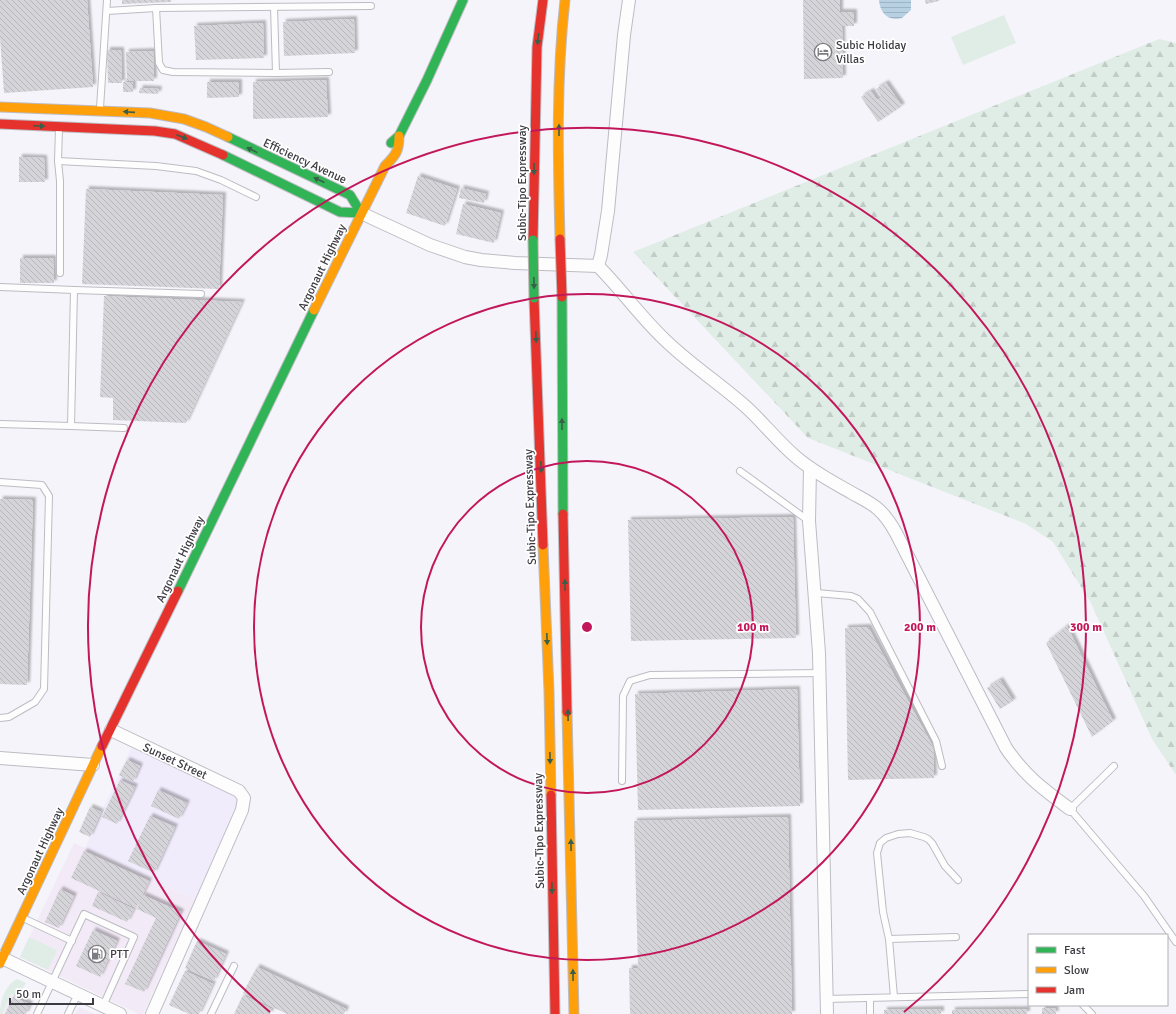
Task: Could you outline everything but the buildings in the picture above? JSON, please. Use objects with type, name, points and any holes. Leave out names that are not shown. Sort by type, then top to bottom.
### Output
[{"type":"main road","name":"Argonaut Highway","points":[[1,959],[93,765],[384,166],[386,153],[390,143],[399,136],[427,80],[463,0]]},
{"type":"main road","name":"Subic-Tipo Expressway","points":[[542,0],[537,47],[535,98],[534,298],[549,692],[555,1014]]},
{"type":"main road","points":[[565,0],[559,69],[558,157],[562,297],[562,490],[574,1014]]},
{"type":"main road","name":"Efficiency Avenue","points":[[0,107],[99,119],[176,134],[340,212],[361,213]]},
{"type":"main road","name":"Efficiency Avenue","points":[[0,124],[59,127],[99,119],[166,116],[184,119],[206,127],[350,195],[361,213]]},
{"type":"street","points":[[598,266],[607,216],[624,35],[629,0]]},
{"type":"street","points":[[361,213],[430,245],[465,257],[515,263],[598,266],[611,279],[632,306],[662,337],[677,351],[746,406],[781,444],[810,468],[877,508],[888,519],[1006,748],[1017,764],[1029,777],[1070,809]]},
{"type":"street","points":[[810,468],[809,521],[816,593],[820,673],[827,1014]]},
{"type":"street","name":"Sunset Street","points":[[111,730],[239,791],[244,798],[242,810],[152,1014]]},
{"type":"street","points":[[0,758],[93,765]]},
{"type":"street","points":[[1,959],[120,1014]]},
{"type":"lane","points":[[99,119],[107,0]]},
{"type":"lane","points":[[178,0],[179,8]]},
{"type":"lane","points":[[300,0],[301,7]]},
{"type":"lane","points":[[107,11],[156,8],[371,6]]},
{"type":"lane","points":[[274,7],[276,73]]},
{"type":"lane","points":[[156,8],[159,63],[163,70],[173,72],[329,72]]},
{"type":"lane","points":[[59,127],[58,161],[60,181],[60,273]]},
{"type":"lane","points":[[58,161],[156,166],[196,171],[221,180],[256,197]]},
{"type":"lane","points":[[0,287],[201,294]]},
{"type":"lane","points":[[71,426],[74,290]]},
{"type":"lane","points":[[0,424],[124,428]]},
{"type":"lane","points":[[740,471],[809,521]]},
{"type":"lane","points":[[0,482],[42,485],[49,496],[44,689],[34,702],[9,717],[0,718]]},
{"type":"lane","points":[[816,593],[851,596],[858,599],[870,612],[936,740],[942,766]]},
{"type":"lane","points":[[622,781],[624,696],[630,681],[650,675],[820,673]]},
{"type":"lane","points":[[1114,766],[1070,809],[1144,896],[1176,942]]},
{"type":"lane","points":[[894,997],[889,939],[883,912],[877,853],[880,843],[886,838],[898,834],[910,833],[928,839],[945,866],[958,880]]},
{"type":"lane","points":[[37,1014],[84,914],[134,937],[102,1006]]},
{"type":"lane","points":[[22,917],[72,941]]},
{"type":"lane","points":[[889,939],[956,937]]},
{"type":"lane","points":[[211,1014],[234,966]]},
{"type":"lane","points":[[68,1014],[78,994]]},
{"type":"lane","points":[[826,999],[1028,994]]},
{"type":"lane","points":[[870,998],[870,1014]]},
{"type":"lane","points":[[1084,1006],[1092,1014]]},
{"type":"shaded area","points":[[131,748],[242,799],[196,900],[85,848]]},
{"type":"shaded area","points":[[74,843],[196,900],[143,1014],[139,1014],[20,957]]},
{"type":"shaded area","points":[[11,994],[31,1003],[26,1014],[2,1014]]},
{"type":"shaded area","points":[[79,1007],[95,1014],[75,1014]]},
{"type":"green space","points":[[1004,15],[1016,43],[963,65],[951,37]]},
{"type":"green space","points":[[1159,39],[1176,43],[1176,775],[1152,739],[1091,603],[1053,542],[1026,524],[808,438],[633,252]]},
{"type":"green space","points":[[29,937],[57,950],[48,970],[20,957]]},
{"type":"green space","points":[[17,979],[26,983],[18,997],[11,994],[2,1014],[0,1014],[1,1004],[6,989]]},
{"type":"water","points":[[879,0],[911,0],[911,10],[902,18],[893,19],[883,12]]},
{"type":"traffic: fast","points":[[391,143],[399,136],[427,80],[463,0]]},
{"type":"traffic: fast","points":[[228,137],[350,195],[361,213]]},
{"type":"traffic: fast","points":[[223,155],[340,212],[361,213]]},
{"type":"traffic: fast","points":[[533,240],[534,298]]},
{"type":"traffic: fast","points":[[562,297],[563,514]]},
{"type":"traffic: fast","points":[[178,591],[314,310]]},
{"type":"traffic: slow","points":[[560,239],[558,149],[559,90],[565,0]]},
{"type":"traffic: slow","points":[[0,107],[150,113],[184,119],[228,137]]},
{"type":"traffic: slow","points":[[314,310],[385,166],[396,152],[399,136]]},
{"type":"traffic: slow","points":[[543,545],[549,691],[551,795]]},
{"type":"traffic: slow","points":[[567,712],[574,1014]]},
{"type":"traffic: slow","points":[[0,963],[102,746]]},
{"type":"traffic: jam","points":[[533,240],[537,47],[543,0]]},
{"type":"traffic: jam","points":[[0,124],[155,131],[175,134],[223,155]]},
{"type":"traffic: jam","points":[[560,239],[562,297]]},
{"type":"traffic: jam","points":[[534,298],[543,545]]},
{"type":"traffic: jam","points":[[563,514],[567,712]]},
{"type":"traffic: jam","points":[[102,746],[178,591]]},
{"type":"traffic: jam","points":[[551,795],[555,1014]]},
{"type":"place","name":"Subic Holiday Villas","points":[[823,52]]},
{"type":"place","name":"PTT","points":[[97,954]]}]
